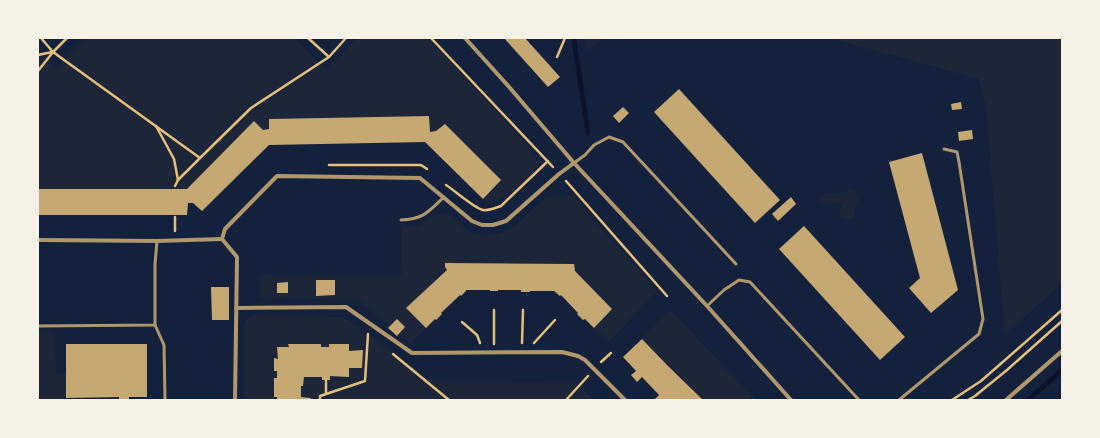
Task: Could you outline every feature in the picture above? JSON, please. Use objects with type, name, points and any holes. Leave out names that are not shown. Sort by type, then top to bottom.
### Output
[{"type":"street","points":[[465,38],[574,163],[707,306],[791,400]]},
{"type":"street","points":[[222,239],[226,229],[277,176],[420,178],[472,221],[482,225],[493,225],[506,221],[559,174],[574,163]]},
{"type":"street","points":[[38,240],[157,241],[222,239]]},
{"type":"street","points":[[222,239],[236,257],[235,400]]},
{"type":"street","points":[[236,308],[346,307],[412,353],[562,352],[578,356],[585,360],[625,400]]},
{"type":"street","points":[[1006,400],[1062,351]]},
{"type":"lane","points":[[574,163],[585,155],[594,145],[609,137],[623,142],[736,264]]},
{"type":"lane","points":[[899,400],[979,334],[983,319],[957,152],[944,149]]},
{"type":"lane","points":[[401,220],[413,220],[421,217],[444,197]]},
{"type":"lane","points":[[157,241],[155,264],[155,325],[164,345],[165,400]]},
{"type":"lane","points":[[707,306],[724,290],[739,280],[750,282],[859,400]]},
{"type":"lane","points":[[38,326],[155,325]]},
{"type":"path","points":[[41,38],[53,52],[200,158]]},
{"type":"path","points":[[38,71],[53,52],[67,38]]},
{"type":"path","points":[[308,38],[329,57]]},
{"type":"path","points":[[175,186],[178,180],[251,108],[329,57],[346,38]]},
{"type":"path","points":[[557,58],[565,38]]},
{"type":"path","points":[[38,55],[53,52]]},
{"type":"path","points":[[155,126],[174,159],[178,180]]},
{"type":"path","points":[[444,183],[472,205],[481,210],[492,210],[501,206],[548,162]]},
{"type":"path","points":[[328,165],[421,165],[432,174]]},
{"type":"path","points":[[175,217],[175,234]]},
{"type":"path","points":[[494,310],[494,353]]},
{"type":"path","points":[[522,353],[523,310]]},
{"type":"path","points":[[952,400],[981,381],[1062,310]]},
{"type":"path","points":[[532,353],[534,342],[555,320]]},
{"type":"path","points":[[968,400],[1007,370],[1062,321]]},
{"type":"path","points":[[462,322],[477,335],[483,353]]},
{"type":"path","points":[[320,400],[320,396],[326,393],[366,381],[368,334],[374,338]]},
{"type":"path","points":[[392,353],[449,400]]},
{"type":"path","points":[[326,380],[326,393]]},
{"type":"shaded area","points":[[87,38],[294,38],[326,70],[357,38],[429,38],[532,150],[537,162],[532,175],[521,186],[507,196],[492,202],[483,199],[501,180],[445,124],[436,131],[430,132],[429,116],[269,119],[269,129],[263,130],[254,121],[187,189],[38,189],[38,45],[56,68]]},
{"type":"shaded area","points":[[585,38],[604,38],[587,51]]},
{"type":"shaded area","points":[[830,38],[1062,38],[1062,283],[1005,335],[986,107],[979,79]]},
{"type":"shaded area","points":[[851,189],[855,192],[858,201],[854,209],[855,213],[851,219],[845,219],[840,215],[842,207],[840,203],[822,202],[822,194],[839,194]]},
{"type":"shaded area","points":[[572,195],[657,291],[609,342],[594,328],[612,309],[575,271],[574,264],[445,263],[447,270],[406,308],[426,328],[410,344],[358,300],[260,298],[260,275],[401,276],[402,226],[413,227],[420,225],[434,215],[444,213],[451,215],[474,235],[489,236],[503,232],[515,226],[546,197]]},
{"type":"shaded area","points":[[670,310],[756,400],[703,400],[642,339]]},
{"type":"shaded area","points":[[254,315],[344,317],[429,382],[575,383],[594,400],[244,400],[244,325],[247,318]]},
{"type":"shaded area","points":[[39,332],[55,332],[56,374],[66,373],[66,397],[119,397],[119,400],[38,400]]},
{"type":"building","points":[[504,38],[525,38],[560,77],[548,87]]},
{"type":"building","points":[[679,89],[780,200],[755,223],[654,112]]},
{"type":"building","points":[[961,102],[962,109],[952,110],[951,104]]},
{"type":"building","points":[[623,107],[629,113],[619,123],[613,116]]},
{"type":"building","points":[[429,116],[430,132],[436,131],[445,124],[501,180],[483,199],[425,142],[269,145],[202,211],[193,203],[188,203],[187,215],[38,215],[38,189],[187,189],[254,121],[263,130],[269,129],[269,119]]},
{"type":"building","points":[[972,130],[973,139],[959,141],[958,132]]},
{"type":"building","points":[[922,153],[958,290],[931,313],[909,288],[920,278],[889,162]]},
{"type":"building","points":[[791,197],[796,204],[778,221],[772,214]]},
{"type":"building","points":[[804,226],[905,337],[880,360],[779,249]]},
{"type":"building","points":[[445,263],[574,264],[575,271],[612,309],[594,328],[585,319],[583,320],[577,314],[578,313],[561,295],[560,296],[554,291],[521,292],[521,290],[466,290],[426,328],[406,308],[447,270]]},
{"type":"building","points":[[316,280],[335,280],[335,295],[316,296]]},
{"type":"building","points":[[288,282],[288,293],[277,293],[277,283]]},
{"type":"building","points":[[211,287],[229,287],[229,320],[212,320]]},
{"type":"building","points":[[397,319],[405,327],[397,336],[388,328]]},
{"type":"building","points":[[642,339],[703,400],[654,400],[659,395],[642,377],[637,382],[631,375],[636,371],[623,357]]},
{"type":"building","points":[[66,344],[147,344],[147,397],[129,397],[129,400],[119,400],[119,397],[66,398]]},
{"type":"building","points":[[288,344],[321,344],[321,347],[329,347],[329,344],[349,344],[349,351],[363,350],[362,368],[349,368],[349,377],[330,376],[330,380],[322,380],[322,377],[304,377],[303,386],[301,386],[301,397],[311,398],[311,400],[277,400],[277,397],[274,397],[274,378],[277,378],[277,371],[274,371],[274,358],[278,359],[277,347],[289,347]]},
{"type":"waterway","points":[[574,40],[588,133]]},
{"type":"waterway","points":[[1028,400],[1062,370]]}]
